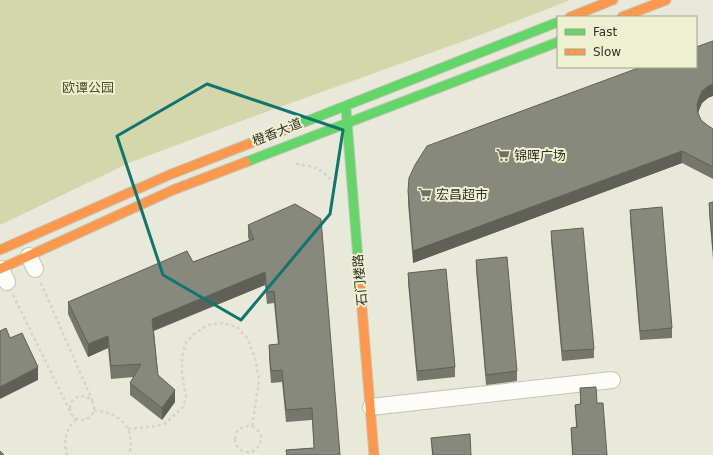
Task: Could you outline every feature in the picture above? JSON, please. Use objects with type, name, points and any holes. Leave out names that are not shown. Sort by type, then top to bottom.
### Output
[{"type":"main road","points":[[573,16],[613,0]]},
{"type":"main road","points":[[625,16],[666,0]]},
{"type":"main road","name":"橙香大道","points":[[0,250],[168,175],[557,22]]},
{"type":"main road","name":"橙香大道","points":[[3,273],[32,263],[173,190],[557,42]]},
{"type":"main road","name":"石门楼路","points":[[345,105],[374,455]]},
{"type":"street","points":[[371,407],[612,380]]},
{"type":"path","points":[[290,163],[311,166],[326,174],[334,184]]},
{"type":"path","points":[[3,273],[72,415],[76,419],[82,421],[86,420],[94,413],[95,408],[93,402],[32,263]]},
{"type":"path","points":[[128,429],[157,426],[166,423],[183,407],[186,397],[182,374],[182,357],[186,343],[194,334],[208,325],[223,323],[237,327],[248,339],[256,361],[259,380],[252,427]]},
{"type":"path","points":[[72,415],[70,409],[74,398],[85,396],[90,398],[93,402]]},
{"type":"path","points":[[94,411],[112,413],[125,424],[131,440],[129,455]]},
{"type":"path","points":[[68,455],[65,440],[66,435],[72,423],[76,419]]},
{"type":"path","points":[[252,427],[260,434],[261,440],[260,445],[248,454],[241,451],[235,442],[235,437],[241,428],[252,427]]},
{"type":"highlighted area","points":[[207,84],[343,130],[330,214],[241,320],[163,275],[117,136]]},
{"type":"green space","name":"欧谭公园","points":[[0,0],[570,0],[475,37],[131,162],[0,225]]},
{"type":"building","name":"锦晖广场","points":[[713,41],[713,84],[702,91],[697,105],[701,120],[713,129],[713,167],[682,151],[413,251],[408,191],[409,178],[427,146],[638,68],[697,68],[697,47]]},
{"type":"building","points":[[713,202],[713,250],[709,203]]},
{"type":"building","points":[[295,204],[321,219],[340,455],[287,455],[286,450],[314,448],[312,408],[286,410],[282,370],[271,371],[269,345],[279,344],[274,291],[267,292],[265,272],[152,319],[158,375],[175,390],[162,408],[130,383],[141,364],[111,366],[108,336],[88,344],[68,302],[187,251],[193,262],[254,239],[248,225]]},
{"type":"building","points":[[662,207],[672,328],[640,331],[630,210]]},
{"type":"building","points":[[583,228],[594,349],[562,351],[551,231]]},
{"type":"building","points":[[507,257],[517,371],[486,375],[476,260]]},
{"type":"building","points":[[446,269],[455,367],[417,371],[408,273]]},
{"type":"building","points":[[6,328],[10,338],[22,333],[38,367],[0,387],[0,331]]},
{"type":"building","points":[[596,387],[597,403],[603,403],[607,455],[573,455],[571,428],[577,427],[575,405],[581,404],[580,388]]},
{"type":"building","points":[[470,434],[471,455],[433,455],[431,438]]},
{"type":"traffic: fast","points":[[297,125],[557,22]]},
{"type":"traffic: fast","points":[[246,162],[557,42]]},
{"type":"traffic: fast","points":[[346,109],[359,272]]},
{"type":"traffic: slow","points":[[573,16],[613,0]]},
{"type":"traffic: slow","points":[[625,16],[666,0]]},
{"type":"traffic: slow","points":[[0,250],[169,175],[297,125]]},
{"type":"traffic: slow","points":[[0,269],[173,190],[246,162]]},
{"type":"traffic: slow","points":[[359,272],[374,455]]},
{"type":"place","name":"锦晖广场","points":[[503,155]]},
{"type":"place","name":"宏昌超市","points":[[425,194]]}]
